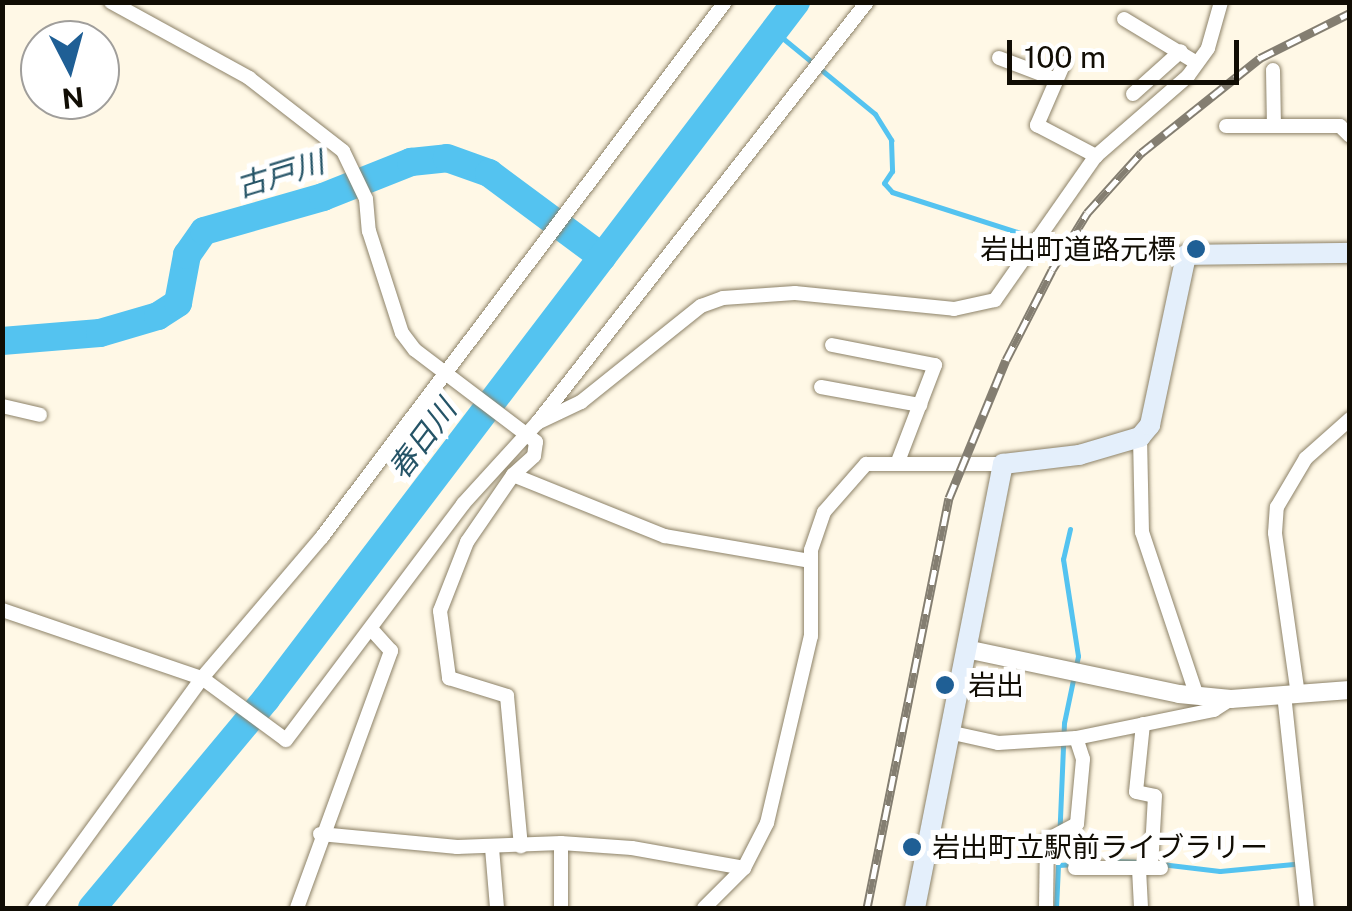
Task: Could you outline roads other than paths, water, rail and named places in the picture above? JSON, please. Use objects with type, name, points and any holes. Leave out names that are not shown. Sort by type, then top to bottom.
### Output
[{"type":"main road","points":[[916,908],[1003,464],[1079,455],[1140,437],[1150,426],[1186,255],[1350,254]]},
{"type":"street","points":[[111,2],[248,78],[342,151],[366,200],[378,263],[402,333],[450,377],[526,428],[536,442],[534,456],[514,475],[477,524],[440,612],[448,678],[508,696],[521,846]]},
{"type":"street","points":[[35,908],[202,678],[450,377],[725,2]]},
{"type":"street","points":[[2,610],[202,678],[286,740],[463,504],[867,2]]},
{"type":"street","points":[[526,428],[581,402],[701,306],[723,298],[796,293],[954,309],[995,300],[1096,156],[1198,63],[1220,2]]},
{"type":"street","points":[[1124,19],[1198,63]]},
{"type":"street","points":[[1132,94],[1180,51]]},
{"type":"street","points":[[999,58],[1057,80]]},
{"type":"street","points":[[1064,63],[1036,125],[1096,156]]},
{"type":"street","points":[[1273,70],[1274,126]]},
{"type":"street","points":[[1226,126],[1340,126],[1350,136]]},
{"type":"street","points":[[832,344],[935,366],[897,464]]},
{"type":"street","points":[[822,387],[920,405]]},
{"type":"street","points":[[2,406],[40,415]]},
{"type":"street","points":[[1307,908],[1275,533],[1277,507],[1306,458],[1350,419]]},
{"type":"street","points":[[1140,437],[1142,532],[1197,696]]},
{"type":"street","points":[[704,908],[744,868],[767,823],[811,636],[810,560],[824,512],[858,467],[1003,464]]},
{"type":"street","points":[[514,475],[665,536],[810,560]]},
{"type":"street","points":[[297,908],[320,834],[391,651],[371,630]]},
{"type":"street","points":[[966,649],[1197,696],[1231,698],[1350,690]]},
{"type":"street","points":[[953,733],[998,743],[1076,738],[1214,710],[1231,698]]},
{"type":"street","points":[[1142,908],[1150,868],[1155,796],[1136,792],[1143,724]]},
{"type":"street","points":[[1046,908],[1047,840],[1078,824],[1083,759],[1076,738]]},
{"type":"street","points":[[320,834],[492,848],[562,843],[692,856],[744,868]]},
{"type":"street","points":[[561,908],[562,843]]},
{"type":"street","points":[[492,848],[497,908]]},
{"type":"street","points":[[1074,868],[1150,868]]},
{"type":"waterway","name":"春日川","points":[[92,908],[266,699],[796,2]]},
{"type":"waterway","points":[[774,31],[875,114],[891,140],[892,171],[884,183],[892,192],[1027,235]]},
{"type":"waterway","name":"古戸川","points":[[2,341],[100,333],[158,316],[178,303],[187,255],[204,231],[323,197],[411,162],[447,158],[489,173],[602,257]]},
{"type":"waterway","points":[[1070,529],[1063,559],[1078,656],[1064,723],[1058,865],[1076,864]]},
{"type":"waterway","points":[[1112,861],[1135,862]]},
{"type":"waterway","points":[[1161,864],[1220,871],[1294,864]]},
{"type":"waterway","points":[[1056,908],[1058,865]]},
{"type":"railway","points":[[867,908],[949,498],[1006,360],[1052,270],[1087,213],[1141,153],[1260,58],[1350,13]]},
{"type":"place","name":"岩出町道路元標","points":[[1196,249]]},
{"type":"place","name":"岩出","points":[[945,685]]},
{"type":"place","name":"岩出町立駅前ライブラリー","points":[[912,847]]}]
